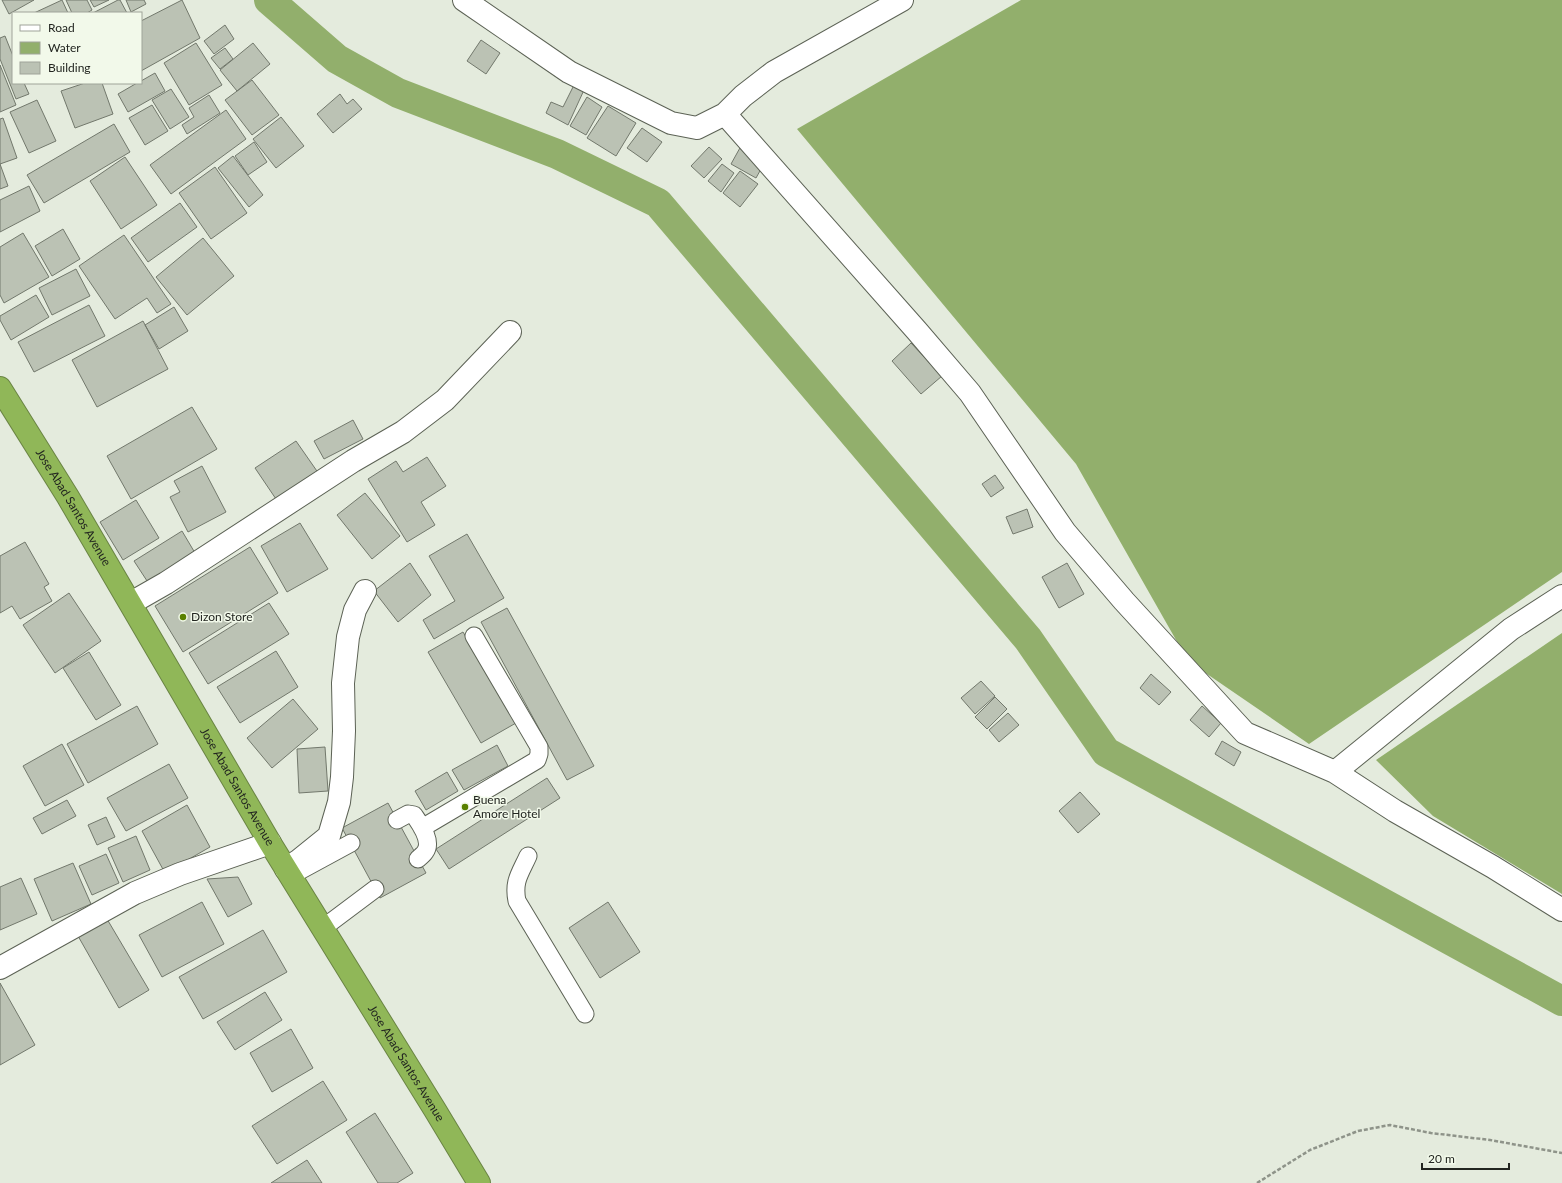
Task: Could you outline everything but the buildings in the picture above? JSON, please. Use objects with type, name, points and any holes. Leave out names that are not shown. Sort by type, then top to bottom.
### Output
[{"type":"highway","name":"Jose Abad Santos Avenue","points":[[0,388],[68,496],[270,843],[479,1183]]},
{"type":"street","points":[[464,0],[570,72],[671,123],[697,128],[725,114],[748,92],[774,72],[902,0]]},
{"type":"street","points":[[725,114],[970,393],[1065,532],[1124,601],[1244,733],[1335,772],[1395,811],[1493,867],[1562,910]]},
{"type":"street","points":[[131,603],[166,583],[353,461],[403,432],[445,400],[510,332]]},
{"type":"street","points":[[288,872],[298,861],[329,836],[339,802],[342,777],[344,731],[343,683],[348,637],[355,610],[365,591]]},
{"type":"street","points":[[1335,772],[1511,629],[1562,596]]},
{"type":"street","points":[[0,968],[135,893],[180,874],[270,843]]},
{"type":"lane","points":[[422,828],[537,760],[539,754],[539,747],[474,636]]},
{"type":"lane","points":[[397,820],[408,814],[414,815],[422,828],[428,840],[428,846],[426,851],[418,859]]},
{"type":"lane","points":[[288,872],[351,844]]},
{"type":"lane","points":[[528,856],[516,882],[515,892],[518,901],[585,1014]]},
{"type":"lane","points":[[323,928],[375,889]]},
{"type":"path","points":[[1258,1183],[1310,1150],[1358,1131],[1390,1125],[1431,1133],[1490,1140],[1562,1153]]},
{"type":"water","points":[[1021,0],[1562,0],[1562,572],[1309,744],[1188,661],[1076,464],[797,129]]},
{"type":"water","points":[[1562,633],[1562,894],[1433,816],[1376,760]]},
{"type":"waterway","points":[[269,0],[337,59],[398,93],[557,154],[658,203],[1028,639],[1106,752],[1562,1001]]},
{"type":"place","name":"Dizon Store","points":[[183,617]]},
{"type":"place","name":"Buena Amore Hotel","points":[[465,807]]}]
